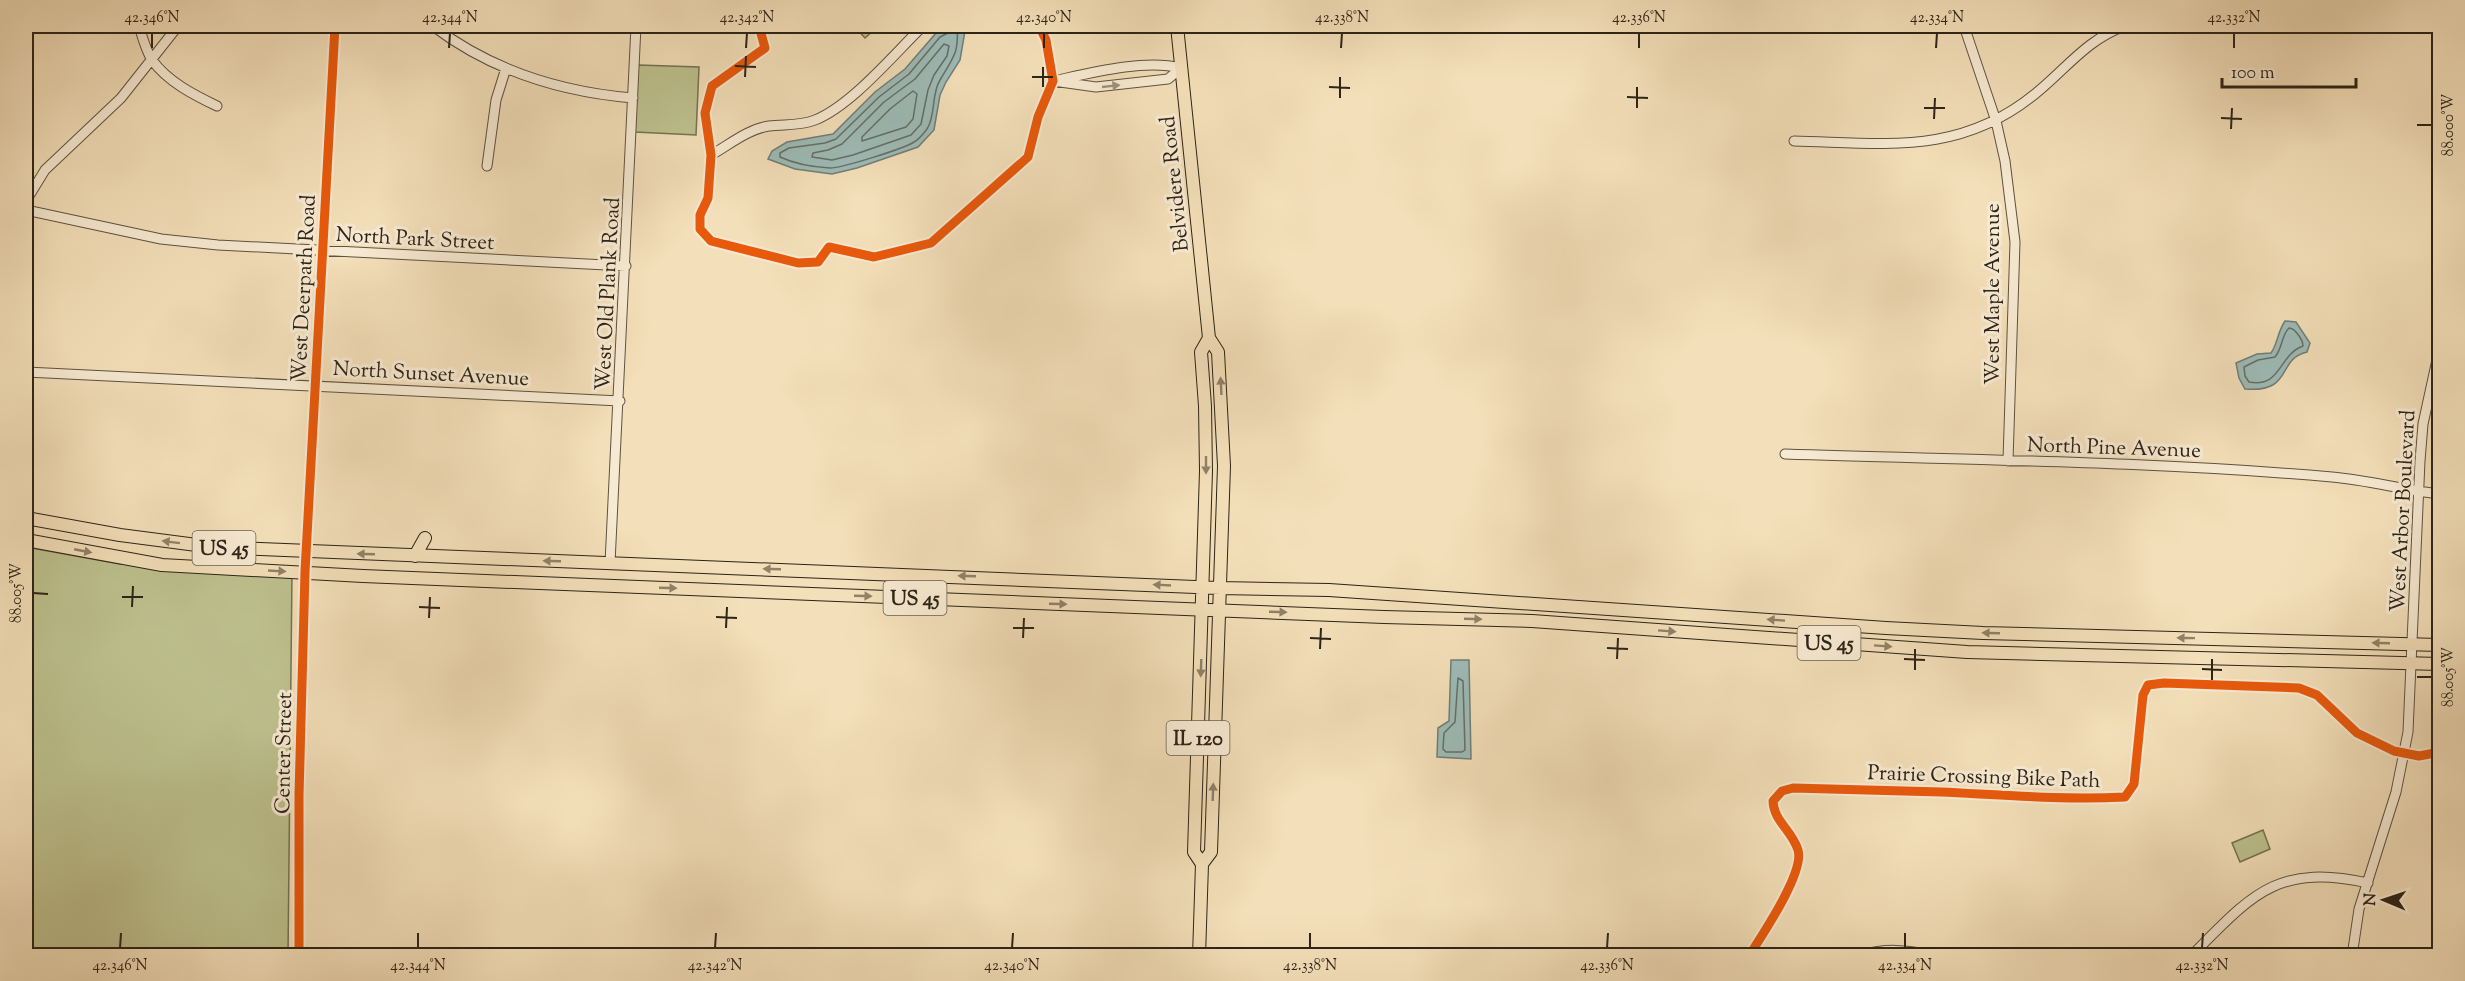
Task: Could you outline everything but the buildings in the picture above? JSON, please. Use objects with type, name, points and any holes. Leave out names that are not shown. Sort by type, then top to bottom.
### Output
[{"type":"main road","name":"Belvidere Road","points":[[1177,26],[1209,338],[1218,352],[1223,416],[1220,610],[1211,852],[1202,864]]},
{"type":"main road","name":"Belvidere Road","points":[[1203,610],[1206,451],[1201,352],[1209,338]]},
{"type":"main road","name":"US 45","points":[[26,518],[120,535],[212,547],[306,552],[1220,588],[1329,590],[1972,632],[2439,645]]},
{"type":"main road","points":[[415,556],[425,538],[433,556]]},
{"type":"main road","name":"US 45","points":[[26,540],[162,565],[462,580],[1532,621],[1967,652],[2439,664]]},
{"type":"main road","points":[[462,558],[462,580]]},
{"type":"main road","name":"IL 120","points":[[1199,956],[1202,864],[1194,852],[1203,610]]},
{"type":"street","points":[[139,26],[152,60],[172,80],[192,94],[217,106]]},
{"type":"street","points":[[26,201],[45,170],[121,98],[178,26]]},
{"type":"street","name":"West Deerpath Road","points":[[306,552],[317,386],[335,26]]},
{"type":"street","points":[[433,26],[506,68],[558,86],[633,98]]},
{"type":"street","name":"West Old Plank Road","points":[[610,564],[620,401],[636,26]]},
{"type":"street","points":[[759,26],[765,48],[712,86],[705,113],[711,155],[708,198],[700,216],[700,229],[711,241],[798,263],[818,262],[829,247],[874,257],[931,243],[1028,157],[1038,117],[1053,81],[1046,40],[1039,26]]},
{"type":"street","points":[[711,155],[747,134],[767,126],[794,125],[815,120],[833,110],[855,93],[923,26]]},
{"type":"street","name":"West Maple Avenue","points":[[1964,26],[1996,121],[2005,161],[2014,242],[2008,461]]},
{"type":"street","points":[[1794,141],[1910,143],[1938,141],[1977,129],[1996,121],[2037,93],[2093,42],[2125,26]]},
{"type":"street","points":[[1053,81],[1126,68],[1167,64],[1181,68]]},
{"type":"street","points":[[486,166],[496,100],[506,68]]},
{"type":"street","points":[[1053,81],[1096,87],[1168,80],[1181,68]]},
{"type":"street","name":"North Park Street","points":[[26,210],[161,239],[255,248],[626,266]]},
{"type":"street","name":"West Arbor Boulevard","points":[[2352,956],[2359,909],[2396,792],[2404,754],[2412,663],[2423,424],[2439,346]]},
{"type":"street","name":"North Sunset Avenue","points":[[26,372],[620,401]]},
{"type":"street","name":"North Pine Avenue","points":[[1785,454],[2208,469],[2333,477],[2383,483],[2439,494]]},
{"type":"street","name":"Center Street","points":[[299,956],[299,795],[306,552]]},
{"type":"street","points":[[2191,956],[2242,905],[2260,892],[2277,885],[2318,876],[2337,876],[2368,883]]},
{"type":"street","points":[[1858,956],[1888,949],[1933,956]]},
{"type":"green space","points":[[854,26],[872,26],[875,29],[865,38]]},
{"type":"green space","points":[[638,65],[699,67],[696,135],[635,132]]},
{"type":"green space","points":[[26,547],[120,564],[292,573],[288,955],[26,955]]},
{"type":"green space","points":[[885,580],[945,583],[945,591],[886,590]]},
{"type":"green space","points":[[2263,830],[2270,849],[2240,862],[2232,843]]},
{"type":"water","points":[[954,26],[962,27],[965,31],[960,60],[940,95],[934,130],[918,147],[832,174],[795,169],[768,159],[772,151],[787,142],[833,134],[875,92],[905,69],[937,32]]},
{"type":"water","points":[[2285,321],[2296,322],[2310,343],[2307,352],[2291,361],[2283,375],[2271,386],[2245,389],[2239,378],[2236,363],[2257,354],[2271,353]]},
{"type":"water","points":[[1451,660],[1469,660],[1471,759],[1437,757],[1438,728],[1449,721]]},
{"type":"cycle path","points":[[299,956],[299,795],[305,572],[335,26]]},
{"type":"cycle path","points":[[759,26],[765,48],[712,86],[705,113],[711,155],[708,198],[700,215],[700,229],[711,241],[798,263],[818,262],[829,247],[874,257],[931,243],[1028,157],[1038,117],[1053,81],[1046,40],[1039,26]]},
{"type":"cycle path","name":"Prairie Crossing Bike Path","points":[[1749,956],[1789,888],[1798,860],[1795,843],[1776,815],[1774,808],[1773,801],[1782,791],[1793,788],[2056,798],[2125,797],[2134,784],[2143,695],[2148,685],[2164,683],[2299,688],[2317,695],[2357,733],[2394,751],[2419,756],[2440,752]]}]
